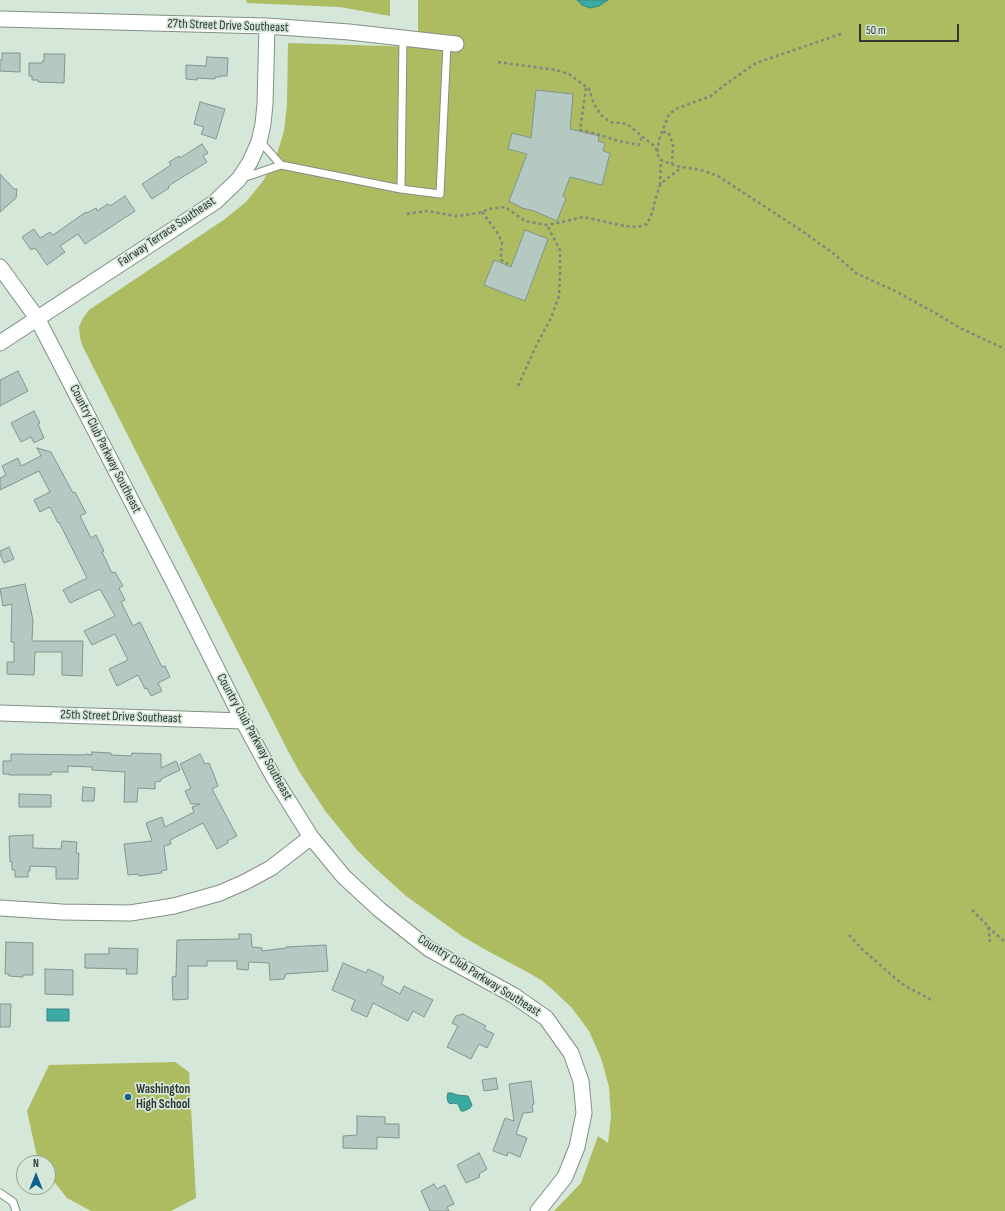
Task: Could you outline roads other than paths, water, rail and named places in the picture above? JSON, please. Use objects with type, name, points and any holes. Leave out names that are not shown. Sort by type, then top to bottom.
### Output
[{"type":"street","name":"27th Street Drive Southeast","points":[[0,19],[267,26],[349,32],[452,44]]},
{"type":"street","name":"Fairway Terrace Southeast","points":[[0,343],[215,202],[238,180],[250,162],[259,140],[263,124],[267,26]]},
{"type":"street","name":"Country Club Parkway Southeast","points":[[0,267],[37,318],[176,587],[243,721],[274,778],[312,837],[344,877],[380,910],[429,948],[513,995],[546,1018],[571,1053],[581,1080],[584,1113],[577,1147],[565,1177],[538,1211]]},
{"type":"street","name":"25th Street Drive Southeast","points":[[0,713],[243,721]]},
{"type":"street","points":[[0,908],[62,912],[130,913],[174,906],[220,893],[245,882],[271,868],[312,837]]},
{"type":"lane","points":[[401,188],[403,38]]},
{"type":"lane","points":[[238,180],[281,165],[440,194],[452,44]]},
{"type":"lane","points":[[259,140],[281,165]]},
{"type":"lane","points":[[0,1193],[13,1202],[16,1211]]},
{"type":"water","points":[[577,0],[608,0],[599,6],[590,8],[582,5]]},
{"type":"water","points":[[47,1009],[69,1009],[69,1021],[47,1021]]},
{"type":"water","points":[[448,1093],[468,1096],[472,1105],[470,1108],[461,1111],[458,1104],[450,1104],[448,1102]]},
{"type":"place","name":"Washington High School","points":[[128,1097]]}]
